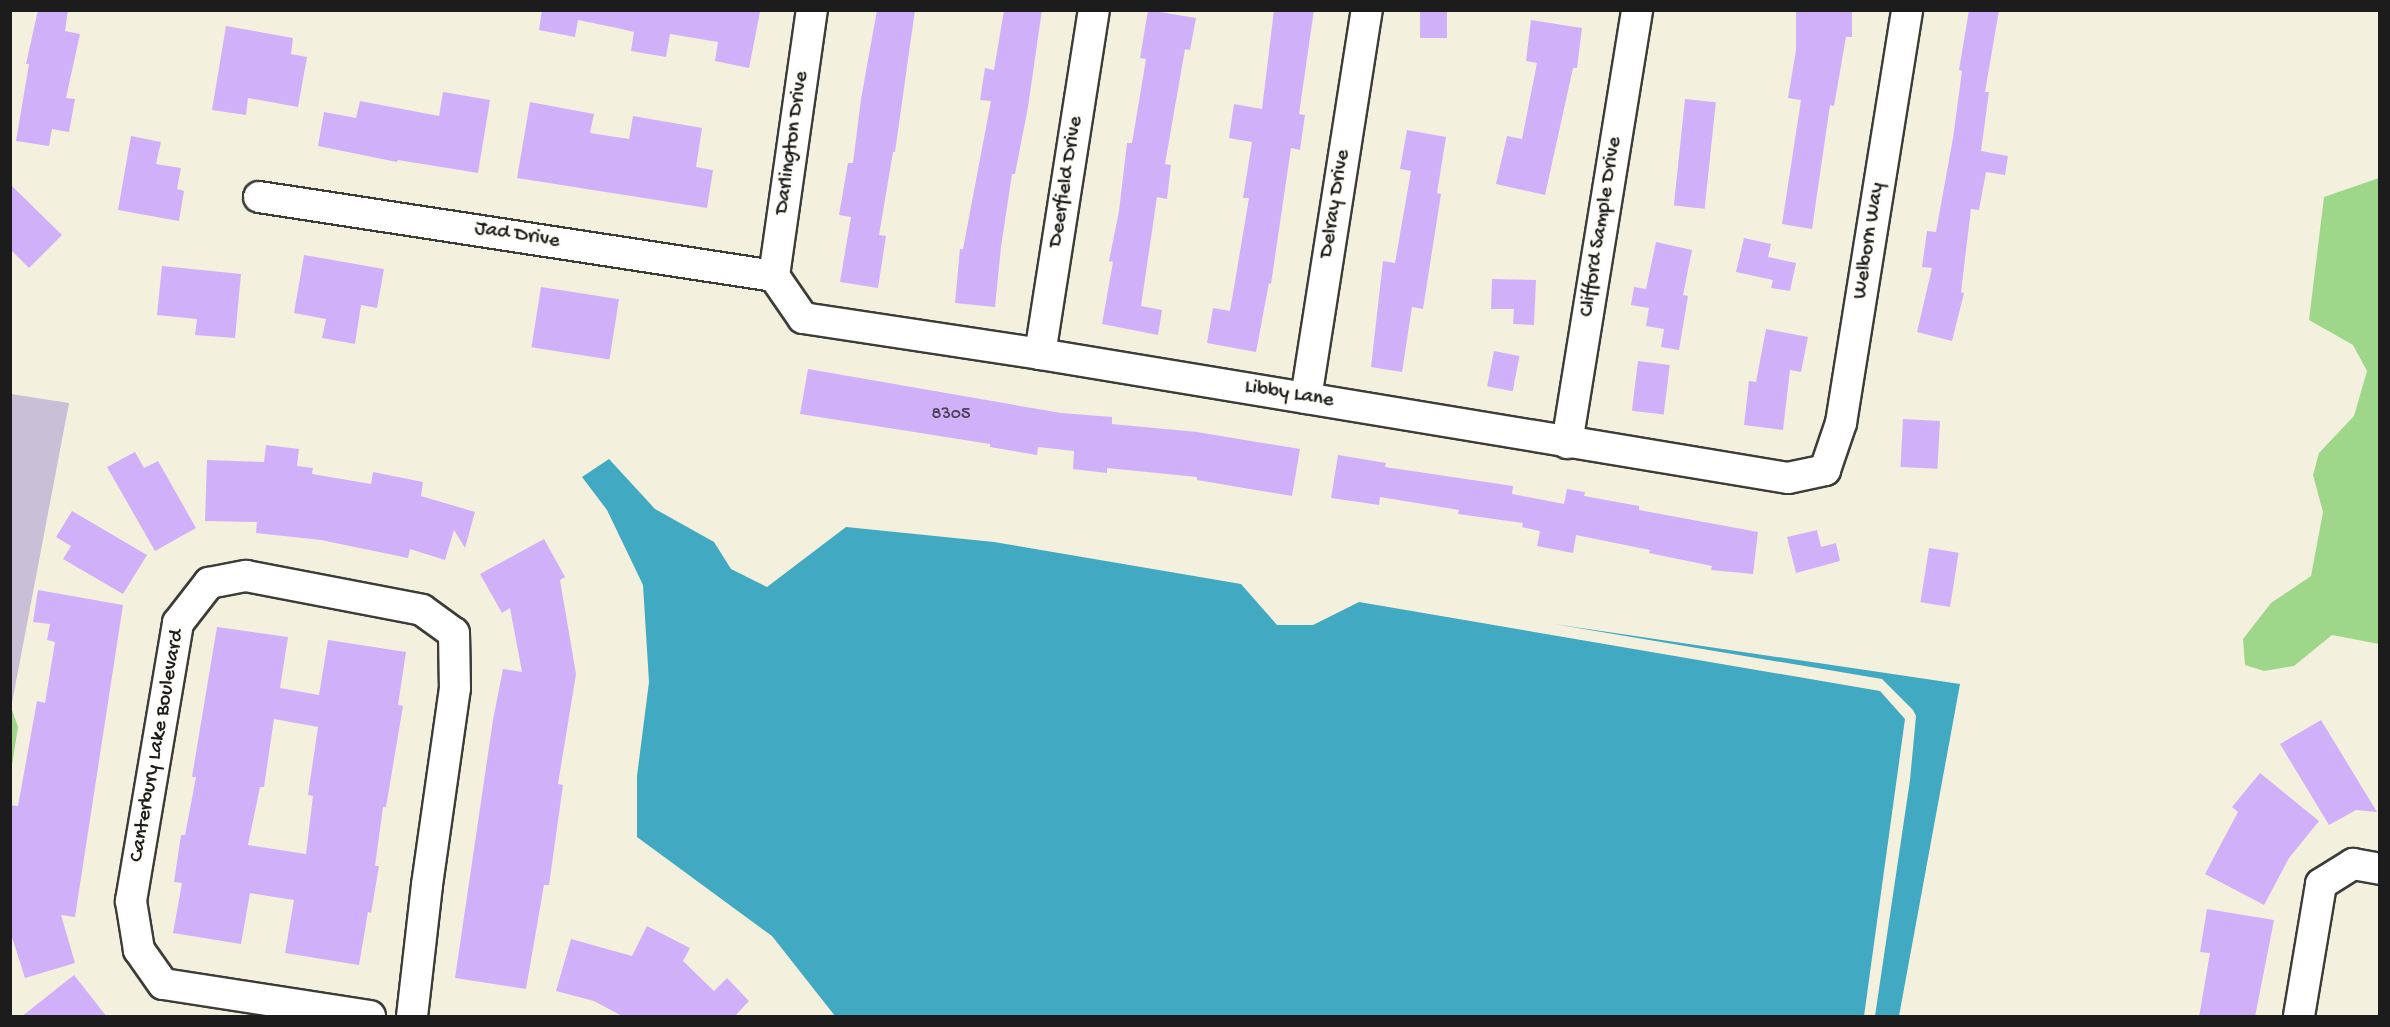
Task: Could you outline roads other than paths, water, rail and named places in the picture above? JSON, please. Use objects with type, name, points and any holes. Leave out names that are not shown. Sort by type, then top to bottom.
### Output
[{"type":"street","name":"Darlington Drive","points":[[774,276],[812,10]]},
{"type":"street","name":"Deerfield Drive","points":[[1040,354],[1094,10]]},
{"type":"street","name":"Delray Drive","points":[[1306,398],[1366,10]]},
{"type":"street","name":"Clifford Sample Drive","points":[[1568,442],[1637,10]]},
{"type":"street","name":"Welborn Way","points":[[1825,470],[1841,423],[1907,10]]},
{"type":"street","name":"Jad Drive","points":[[259,197],[774,276]]},
{"type":"street","name":"Libby Lane","points":[[774,276],[803,318],[1040,354],[1788,478],[1825,470]]},
{"type":"street","name":"Canterbury Lake Boulevard","points":[[370,1017],[164,984],[139,950],[131,901],[178,623],[209,583],[246,576],[422,610],[454,633],[455,688],[412,1017]]},
{"type":"street","points":[[2299,1017],[2321,884],[2353,864],[2379,869]]},
{"type":"water","points":[[609,459],[655,509],[714,542],[731,569],[767,587],[846,527],[994,542],[1241,584],[1277,625],[1313,625],[1359,602],[1880,691],[1905,719],[1864,1016],[835,1016],[772,936],[637,837],[637,776],[649,682],[643,585],[607,510],[582,477]]},
{"type":"water","points":[[1554,624],[1960,684],[1899,1016],[1875,1016],[1910,780],[1916,716],[1913,710],[1882,679]]}]
